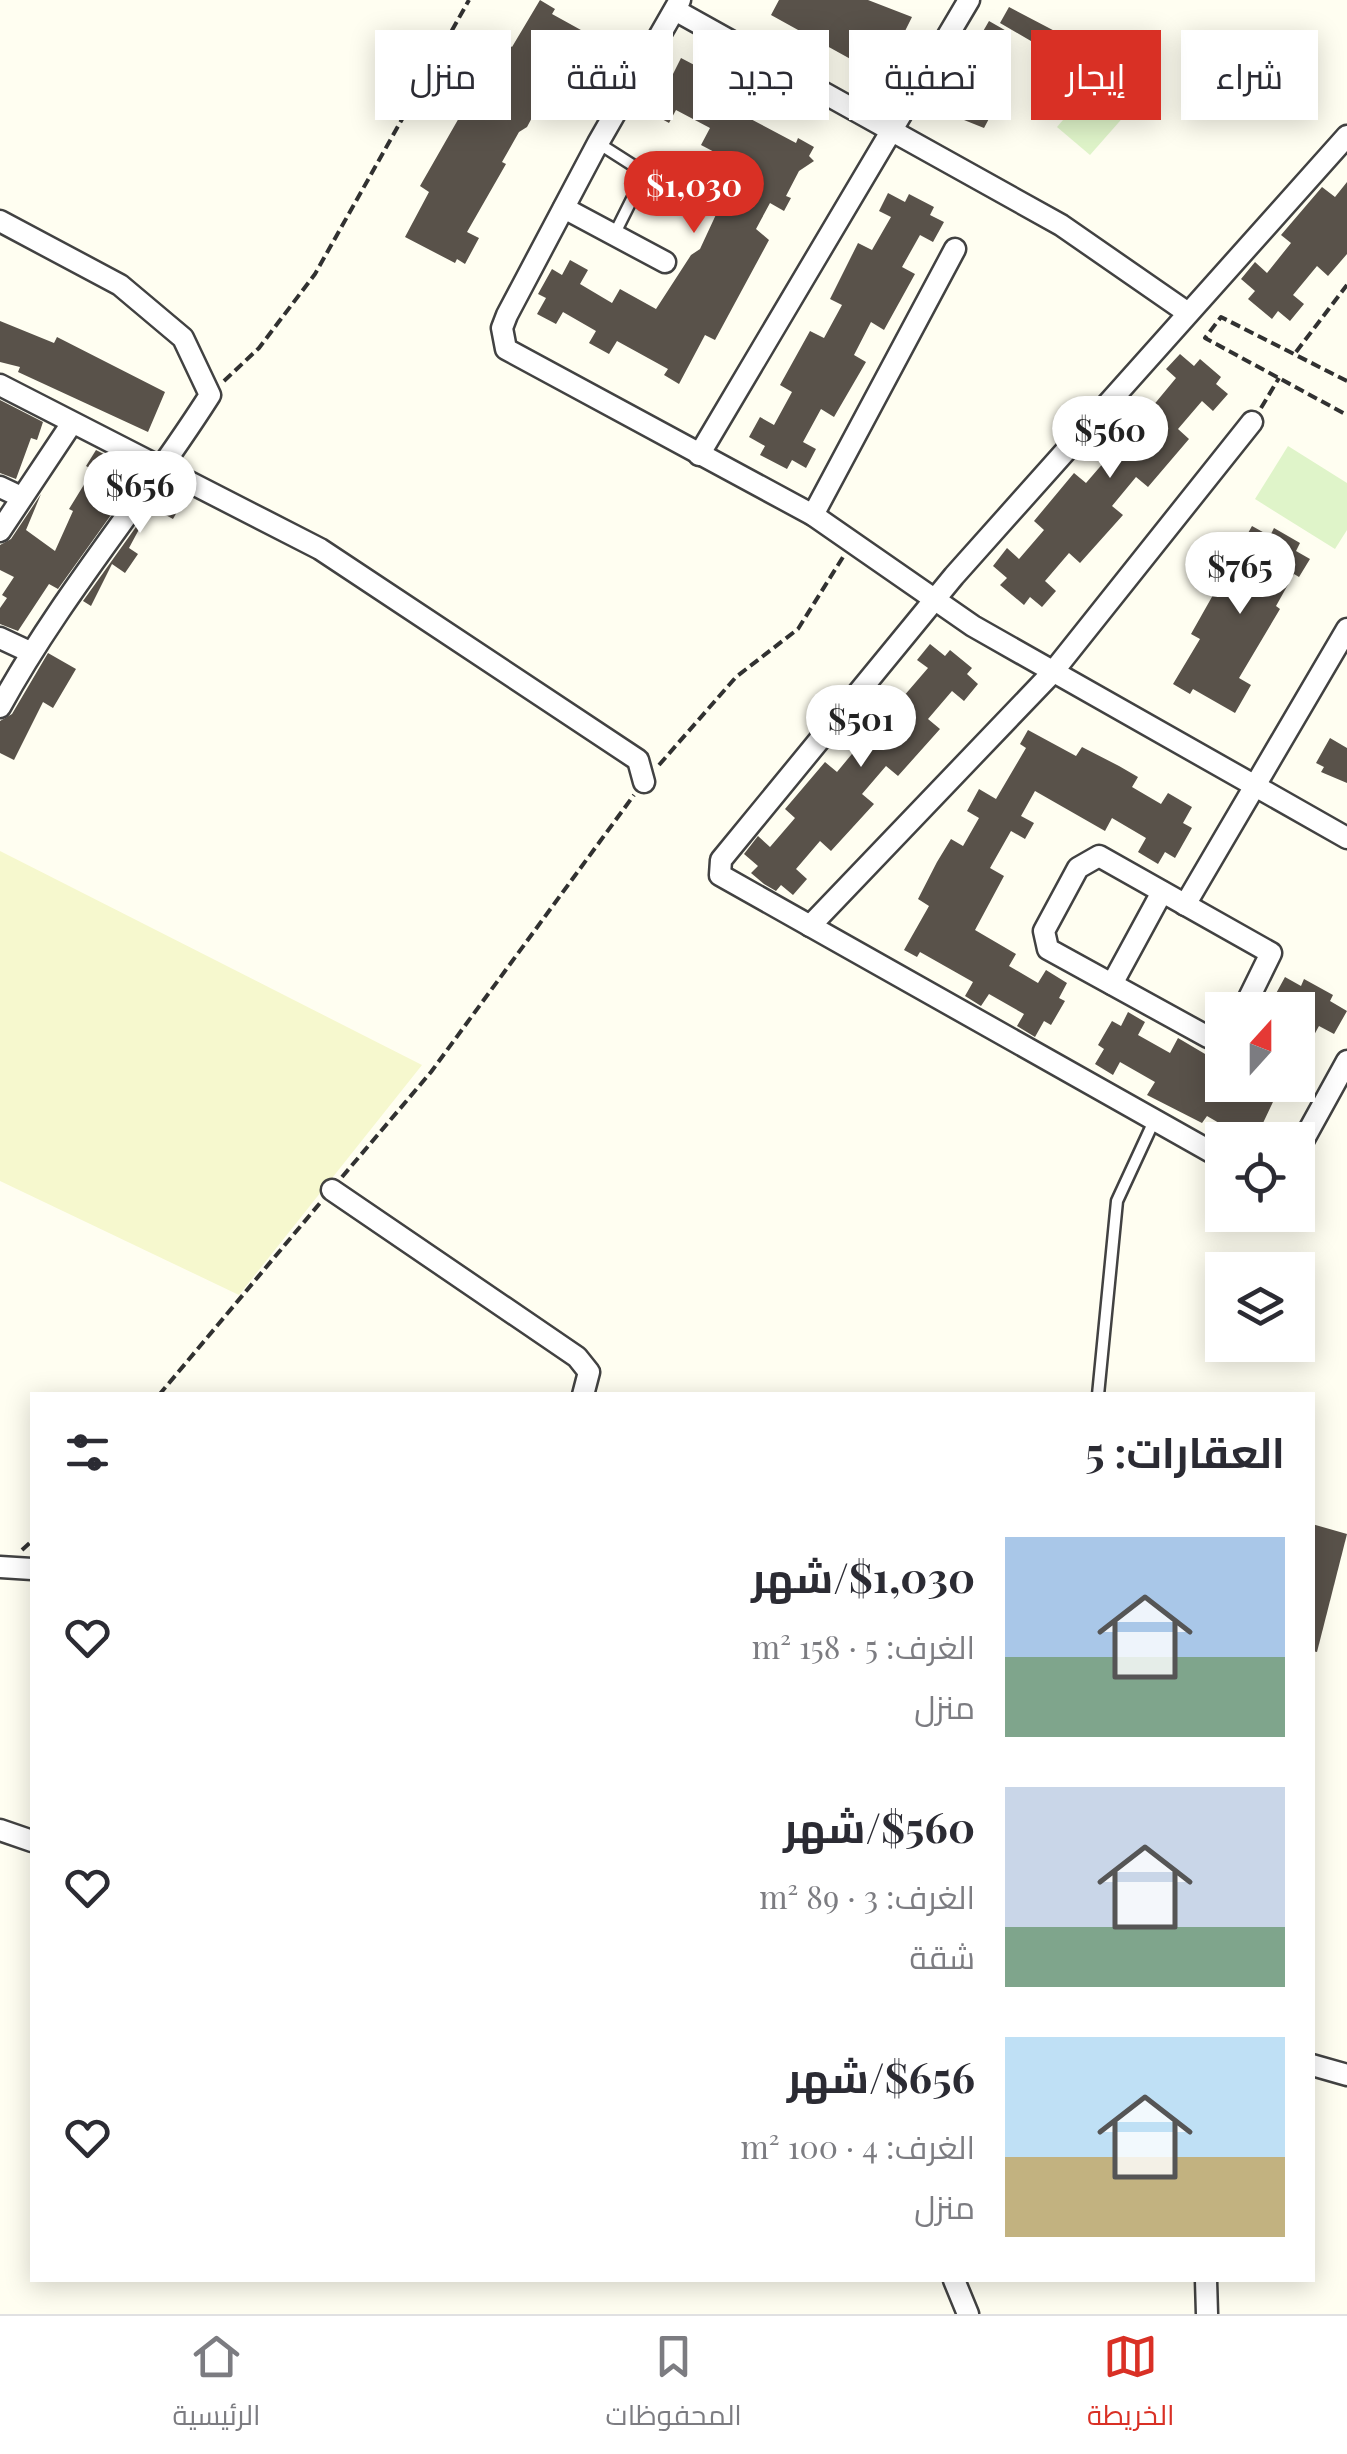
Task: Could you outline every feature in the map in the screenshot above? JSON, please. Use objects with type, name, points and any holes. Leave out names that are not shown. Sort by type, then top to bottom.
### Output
[{"type":"street","points":[[700,454],[969,0]]},
{"type":"street","points":[[1188,313],[1060,226],[678,5],[598,142],[502,328],[506,349],[813,515],[935,600],[1052,673],[1347,838]]},
{"type":"street","points":[[1205,1148],[720,875],[721,860],[935,600],[1347,136]]},
{"type":"street","points":[[564,208],[666,262]]},
{"type":"street","points":[[0,221],[120,285],[182,338],[210,395],[164,467],[30,652],[0,707]]},
{"type":"street","points":[[813,515],[955,249]]},
{"type":"street","points":[[0,385],[320,549],[638,760],[644,782]]},
{"type":"street","points":[[810,926],[1052,673],[1252,422]]},
{"type":"street","points":[[0,531],[72,423]]},
{"type":"street","points":[[0,487],[21,498]]},
{"type":"street","points":[[1184,904],[1347,629]]},
{"type":"street","points":[[0,638],[30,652]]},
{"type":"street","points":[[1205,1034],[1048,949],[1044,930],[1078,868],[1099,856],[1272,954],[1252,992]]},
{"type":"street","points":[[1112,984],[1162,892]]},
{"type":"street","points":[[1313,1122],[1347,1061]]},
{"type":"street","points":[[332,1190],[578,1357],[589,1372],[584,1392]]},
{"type":"street","points":[[1,1569],[30,1570]]},
{"type":"street","points":[[0,1830],[30,1840]]},
{"type":"street","points":[[1315,2066],[1347,2075]]},
{"type":"street","points":[[955,2282],[968,2314]]},
{"type":"street","points":[[1206,2282],[1207,2314]]},
{"type":"lane","points":[[598,142],[644,173],[614,234]]},
{"type":"lane","points":[[1098,1392],[1118,1201],[1155,1120]]},
{"type":"path","points":[[210,395],[258,348],[315,274],[469,0]]},
{"type":"path","points":[[1296,352],[1347,285]]},
{"type":"path","points":[[1347,380],[1221,317],[1205,338],[1347,415]]},
{"type":"path","points":[[1252,422],[1279,378]]},
{"type":"path","points":[[163,1392],[431,1072],[644,782],[736,678],[798,629],[853,541]]},
{"type":"green space","points":[[1063,120],[1121,120],[1090,155],[1057,127]]},
{"type":"green space","points":[[1288,446],[1347,483],[1347,530],[1335,549],[1255,499]]},
{"type":"green space","points":[[0,851],[422,1065],[239,1295],[0,1181]]},
{"type":"building","points":[[540,0],[555,9],[552,14],[581,30],[531,30],[531,120],[519,132],[502,162],[506,164],[467,232],[479,238],[465,264],[457,259],[455,263],[405,237],[429,192],[420,186],[458,120],[511,120],[512,47]]},
{"type":"building","points":[[779,0],[868,0],[912,17],[906,30],[849,30],[849,58],[829,47],[829,30],[798,30],[771,15]]},
{"type":"building","points":[[1009,7],[1053,30],[1031,30],[1031,41],[1000,23]]},
{"type":"building","points":[[989,21],[1005,30],[984,30]]},
{"type":"building","points":[[681,58],[693,64],[693,119],[676,110],[673,116],[673,74]]},
{"type":"building","points":[[695,120],[753,120],[796,143],[798,138],[814,147],[809,156],[814,161],[799,171],[786,196],[791,198],[784,211],[770,203],[756,229],[769,240],[715,340],[705,335],[679,384],[664,375],[668,369],[617,341],[609,354],[589,343],[596,331],[563,312],[556,324],[537,314],[546,298],[538,294],[552,269],[562,275],[570,260],[588,270],[580,284],[612,303],[620,289],[656,309],[691,255],[700,249],[739,165],[701,145],[710,128]]},
{"type":"building","points":[[964,120],[988,120],[984,128]]},
{"type":"building","points":[[1347,182],[1347,254],[1328,276],[1317,266],[1293,295],[1304,304],[1290,321],[1278,311],[1272,319],[1248,299],[1255,291],[1241,279],[1255,262],[1267,273],[1291,243],[1281,235],[1322,187],[1335,197]]},
{"type":"building","points":[[888,193],[905,202],[909,194],[934,207],[930,215],[944,222],[933,242],[920,235],[902,267],[915,274],[884,330],[871,322],[854,355],[866,362],[834,417],[821,409],[803,442],[816,449],[806,468],[792,460],[787,469],[760,455],[765,446],[749,437],[760,417],[774,425],[792,392],[780,385],[810,331],[824,338],[842,305],[830,299],[858,243],[872,250],[891,217],[879,211]]},
{"type":"building","points":[[0,321],[54,343],[57,337],[165,392],[148,432],[18,372],[20,367],[0,362]]},
{"type":"building","points":[[1180,354],[1194,366],[1200,359],[1221,377],[1216,384],[1228,394],[1213,411],[1202,401],[1178,429],[1189,439],[1148,487],[1136,477],[1112,506],[1123,515],[1080,563],[1069,553],[1045,581],[1056,591],[1042,607],[1030,597],[1024,605],[1000,585],[1007,578],[993,566],[1007,548],[1019,559],[1044,530],[1034,521],[1074,473],[1086,483],[1111,454],[1101,446],[1140,397],[1152,407],[1176,378],[1166,369]]},
{"type":"building","points":[[0,400],[43,422],[37,440],[31,438],[16,479],[0,473]]},
{"type":"building","points":[[96,450],[141,473],[58,589],[49,584],[18,631],[0,624],[0,608],[7,598],[2,595],[14,577],[0,570],[0,545],[11,539],[41,494],[26,530],[55,551],[73,511],[69,509],[93,470],[86,466]]},
{"type":"building","points":[[166,485],[186,496],[173,519],[151,507],[129,548],[138,554],[125,573],[112,564],[91,606],[83,601]]},
{"type":"building","points":[[1252,526],[1270,536],[1274,528],[1300,543],[1296,551],[1310,559],[1299,577],[1294,574],[1276,606],[1280,609],[1239,678],[1251,685],[1235,713],[1193,689],[1190,694],[1173,684],[1200,639],[1191,634]]},
{"type":"building","points":[[930,644],[945,656],[950,650],[972,668],[967,674],[978,684],[964,701],[952,691],[928,719],[940,729],[898,776],[886,766],[862,794],[874,804],[831,851],[820,841],[796,869],[807,879],[793,895],[781,885],[776,891],[764,884],[751,873],[758,866],[744,854],[758,836],[770,847],[795,818],[785,809],[825,762],[837,772],[861,743],[851,735],[891,687],[903,697],[928,668],[917,660]]},
{"type":"building","points":[[48,653],[76,669],[53,708],[43,702],[14,760],[0,753],[0,721],[12,714]]},
{"type":"building","points":[[1028,730],[1076,756],[1082,747],[1119,766],[1138,777],[1132,787],[1161,804],[1168,793],[1192,807],[1183,823],[1192,828],[1175,858],[1165,852],[1158,864],[1138,852],[1146,838],[1112,818],[1105,831],[1035,791],[1021,816],[1034,823],[1025,839],[1011,831],[990,868],[1004,876],[975,930],[1016,954],[1009,966],[1038,983],[1046,970],[1067,983],[1059,998],[1065,1001],[1051,1025],[1044,1021],[1035,1037],[1017,1026],[1024,1014],[989,994],[981,1006],[965,996],[973,982],[920,952],[917,957],[904,950],[929,906],[918,899],[937,862],[951,839],[963,846],[979,818],[967,811],[979,789],[996,799],[1026,748],[1020,744]]},
{"type":"building","points":[[1330,738],[1347,748],[1347,783],[1321,772],[1324,767],[1316,763]]},
{"type":"building","points":[[1285,977],[1301,986],[1304,979],[1333,995],[1330,1001],[1347,1011],[1334,1034],[1319,1026],[1315,1033],[1315,992],[1277,992]]},
{"type":"building","points":[[1128,1012],[1145,1022],[1138,1035],[1170,1053],[1178,1038],[1205,1054],[1205,1102],[1273,1102],[1264,1122],[1217,1122],[1207,1116],[1202,1123],[1147,1095],[1155,1082],[1120,1062],[1113,1075],[1095,1064],[1104,1049],[1098,1045],[1112,1021],[1121,1026]]},
{"type":"building","points":[[1315,1525],[1347,1534],[1315,1652]]}]
